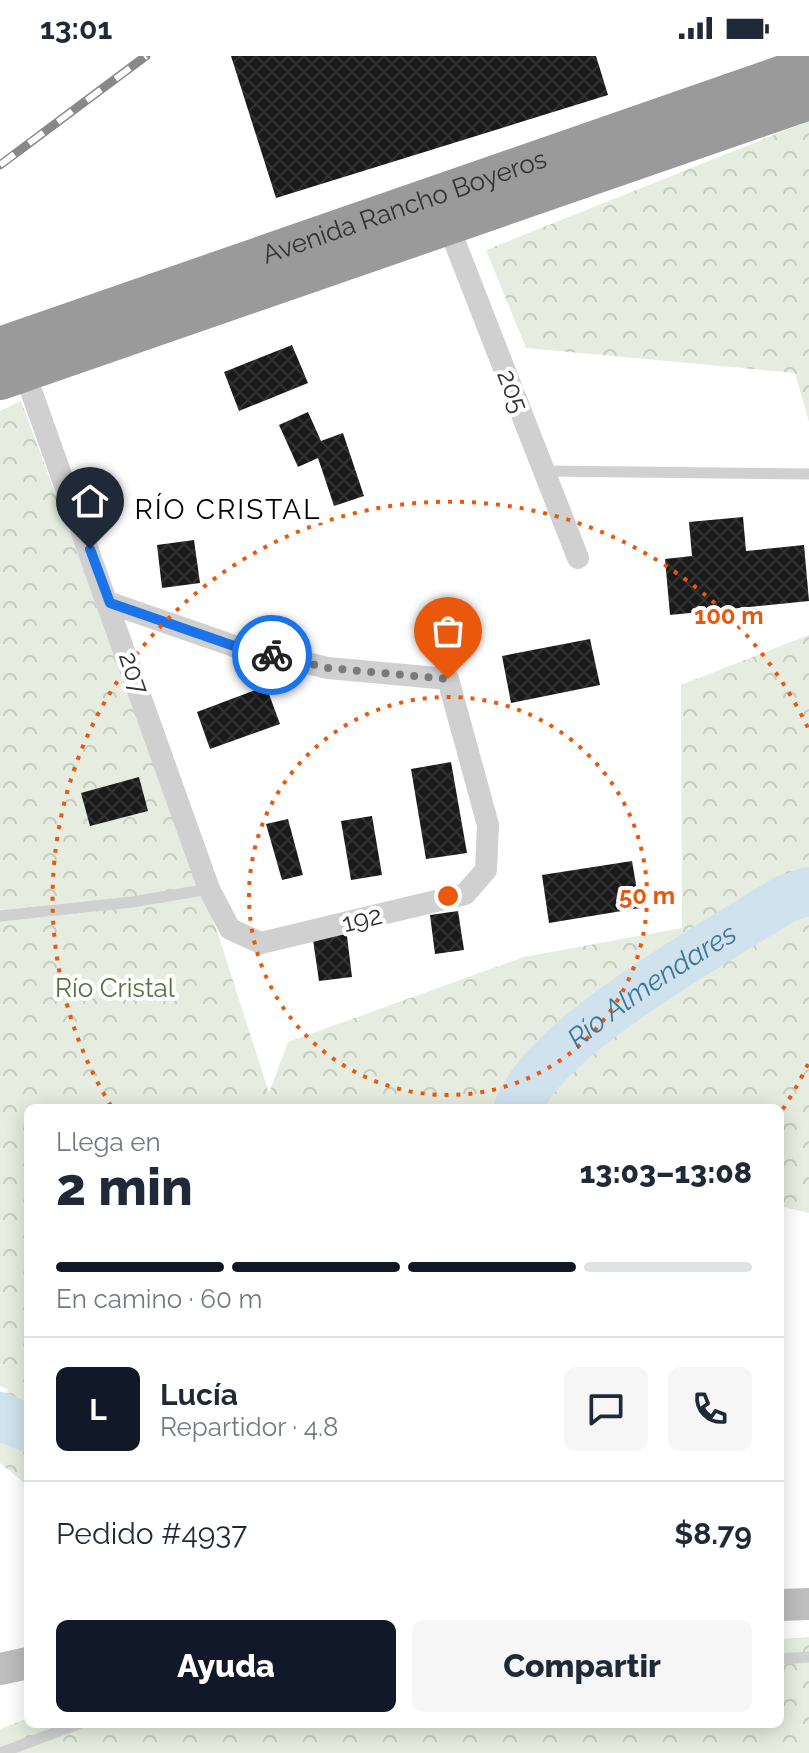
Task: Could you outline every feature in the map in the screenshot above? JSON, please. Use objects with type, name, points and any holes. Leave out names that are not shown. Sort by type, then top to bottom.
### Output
[{"type":"highway","name":"Avenida Rancho Boyeros","points":[[8,366],[809,66]]},
{"type":"highway","name":"Avenida Rancho Boyeros","points":[[8,366],[448,225],[809,100]]},
{"type":"street","name":"205","points":[[448,225],[578,558]]},
{"type":"street","name":"207","points":[[8,366],[110,603],[209,889],[230,929]]},
{"type":"street","name":"192","points":[[110,603],[237,647],[328,668],[448,679],[488,825],[486,870],[465,894],[261,943],[230,929]]},
{"type":"street","points":[[784,1605],[809,1604]]},
{"type":"street","points":[[0,1669],[24,1664]]},
{"type":"lane","points":[[544,471],[809,474]]},
{"type":"lane","points":[[0,916],[132,902],[209,889]]},
{"type":"lane","points":[[784,1659],[809,1657]]},
{"type":"lane","points":[[0,1753],[67,1728]]},
{"type":"green space","points":[[809,121],[809,422],[795,373],[526,348],[486,250]]},
{"type":"green space","name":"Río Cristal","points":[[21,401],[219,937],[269,1093],[288,1042],[524,957],[682,928],[681,685],[809,635],[809,1213],[784,1207],[784,1104],[24,1104],[24,1483],[0,1463],[0,1410],[8,1389],[0,1386],[0,411]]},
{"type":"green space","points":[[809,1637],[809,1753],[0,1753],[0,1729],[24,1720],[24,1728],[784,1728],[784,1639]]},
{"type":"building","points":[[231,56],[596,56],[608,95],[276,198]]},
{"type":"building","points":[[292,345],[308,383],[239,411],[224,372]]},
{"type":"building","points":[[308,412],[321,441],[343,433],[364,496],[334,506],[318,458],[298,467],[279,425]]},
{"type":"building","points":[[743,517],[746,551],[804,545],[809,601],[670,615],[665,559],[692,556],[689,522]]},
{"type":"building","points":[[194,540],[200,583],[162,588],[157,545]]},
{"type":"building","points":[[590,639],[600,685],[511,703],[502,656]]},
{"type":"building","points":[[266,686],[280,724],[210,749],[197,712]]},
{"type":"building","points":[[451,762],[467,853],[426,859],[411,769]]},
{"type":"building","points":[[139,777],[148,811],[90,826],[81,793]]},
{"type":"building","points":[[372,816],[382,875],[351,880],[341,821]]},
{"type":"building","points":[[288,819],[303,875],[282,880],[266,824]]},
{"type":"building","points":[[632,861],[640,908],[549,923],[542,875]]},
{"type":"building","points":[[458,911],[464,950],[435,954],[430,915]]},
{"type":"building","points":[[346,928],[352,977],[319,981],[312,933]]},
{"type":"waterway","name":"Río Almendares","points":[[520,1104],[534,1080],[561,1051],[596,1022],[719,939],[785,899],[809,891]]},
{"type":"waterway","name":"Río Almendares","points":[[0,1416],[24,1426]]},
{"type":"railway","points":[[0,165],[146,56]]},
{"type":"way so far","points":[[272,655],[328,668],[448,679]]},
{"type":"district","name":"RÍO CRISTAL","points":[[228,509]]},
{"type":"route","points":[[90,549],[110,603],[237,647],[272,655]]}]
